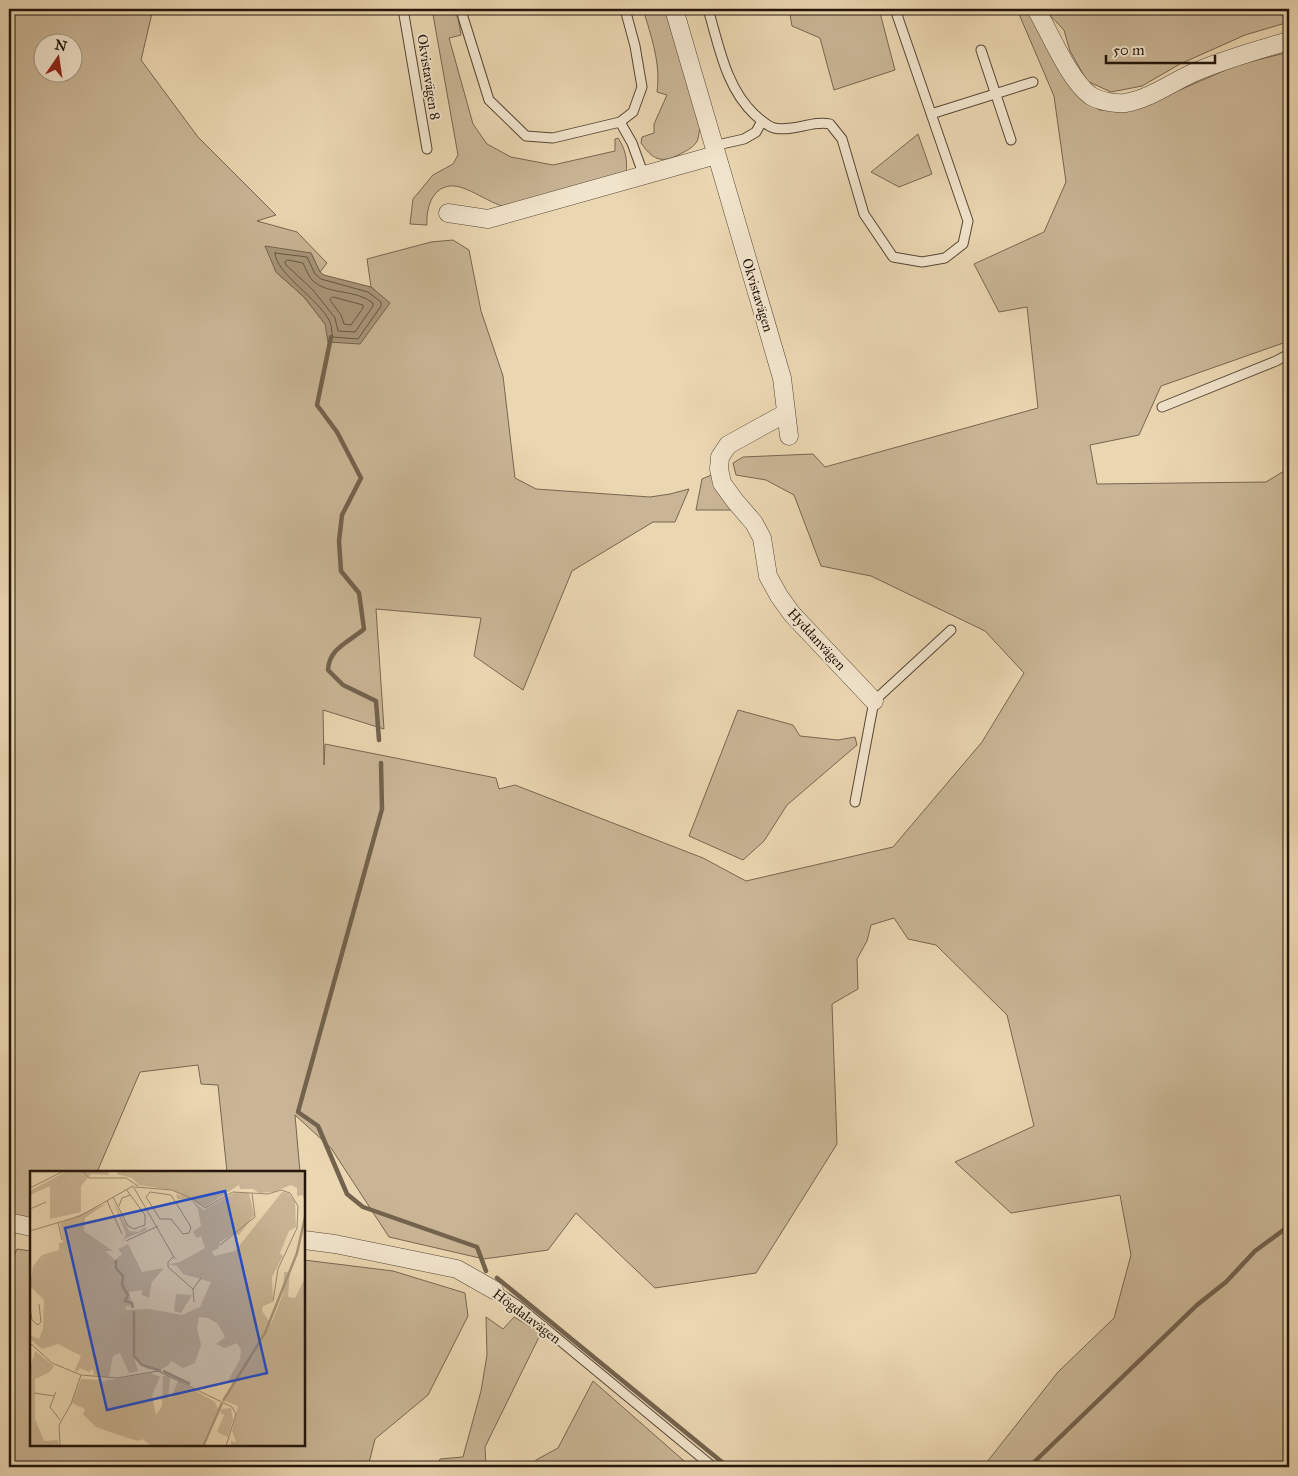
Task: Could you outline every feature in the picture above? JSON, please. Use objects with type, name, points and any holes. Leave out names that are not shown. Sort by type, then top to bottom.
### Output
[{"type":"street","name":"Okvistavägen","points":[[674,9],[782,378],[789,436]]},
{"type":"street","points":[[1036,9],[1072,76],[1092,96],[1109,102],[1124,103],[1145,97],[1183,77],[1223,60],[1289,41]]},
{"type":"street","points":[[448,213],[488,219],[644,177],[715,151]]},
{"type":"street","name":"Hyddanvägen","points":[[786,414],[728,445],[720,457],[719,469],[722,482],[754,523],[762,538],[768,576],[779,596],[792,614],[874,701]]},
{"type":"street","points":[[9,1222],[30,1227]]},
{"type":"street","name":"Högdalavägen","points":[[305,1240],[335,1244],[458,1269],[494,1290]]},
{"type":"lane","name":"Okvistavägen 8","points":[[403,9],[427,149]]},
{"type":"lane","points":[[462,9],[489,100],[526,136],[553,138],[620,122],[633,112],[642,86],[635,46],[625,9]]},
{"type":"lane","points":[[708,9],[727,74],[745,106],[772,127],[785,129],[809,126],[822,122],[830,124],[842,139],[864,214],[893,257],[922,262],[945,258],[963,244],[968,222],[895,9]]},
{"type":"lane","points":[[981,50],[1011,140]]},
{"type":"lane","points":[[931,114],[1033,82]]},
{"type":"lane","points":[[715,151],[756,132],[762,121]]},
{"type":"lane","points":[[620,122],[632,143],[644,177]]},
{"type":"lane","points":[[1162,407],[1289,354]]},
{"type":"lane","points":[[855,802],[874,701],[952,630]]},
{"type":"lane","name":"Högdalavägen","points":[[494,1290],[517,1305],[713,1467]]},
{"type":"shaded area","points":[[9,9],[153,9],[141,60],[198,137],[276,215],[257,221],[297,232],[327,263],[320,272],[311,253],[276,272],[304,297],[325,324],[389,303],[371,287],[367,259],[431,242],[453,240],[469,250],[481,311],[503,376],[515,478],[536,489],[650,497],[689,489],[675,522],[653,522],[572,571],[523,690],[474,656],[481,618],[376,609],[384,729],[323,710],[324,765],[325,744],[496,778],[499,789],[515,785],[703,858],[746,881],[893,847],[982,742],[1024,673],[985,631],[871,576],[821,566],[794,495],[766,480],[736,475],[733,463],[743,457],[813,454],[825,467],[1038,408],[1027,307],[999,312],[974,264],[1044,232],[1066,182],[1054,96],[1019,14],[999,9],[1031,9],[1042,27],[1063,77],[1099,110],[1136,109],[1237,65],[1289,52],[1289,341],[1161,386],[1139,435],[1090,445],[1097,484],[1266,482],[1289,468],[1289,1467],[983,1467],[1058,1372],[1114,1318],[1131,1255],[1120,1195],[1011,1213],[955,1162],[1034,1126],[1007,1015],[936,945],[908,939],[894,918],[871,925],[867,941],[857,959],[858,989],[832,1004],[837,1144],[756,1273],[655,1288],[576,1213],[548,1250],[484,1259],[389,1237],[331,1148],[295,1115],[300,1171],[227,1171],[218,1085],[201,1084],[198,1065],[140,1072],[97,1171],[30,1171],[30,1219],[9,1213]]},
{"type":"shaded area","points":[[432,9],[451,9],[458,18],[461,35],[449,38],[473,124],[487,144],[511,157],[553,165],[615,151],[615,139],[618,138],[625,154],[627,163],[626,173],[514,208],[495,203],[464,188],[450,186],[438,191],[434,195],[429,207],[427,225],[410,224],[413,199],[433,175],[453,164],[458,155]]},
{"type":"shaded area","points":[[643,9],[665,9],[700,127],[696,143],[686,151],[671,158],[655,158],[641,143],[642,137],[654,133],[654,124],[667,95],[657,92],[658,71],[652,39]]},
{"type":"shaded area","points":[[789,9],[879,9],[895,70],[834,90],[820,38],[792,26]]},
{"type":"shaded area","points":[[1044,9],[1289,9],[1289,22],[1245,35],[1180,64],[1142,86],[1111,92],[1087,81],[1070,51],[1064,30]]},
{"type":"shaded area","points":[[918,134],[932,174],[899,187],[871,172]]},
{"type":"shaded area","points":[[716,473],[733,510],[696,510],[702,479]]},
{"type":"shaded area","points":[[738,710],[793,725],[800,736],[838,740],[855,737],[857,745],[787,805],[764,841],[743,860],[689,836]]},
{"type":"shaded area","points":[[17,1249],[30,1251],[30,1446],[305,1446],[305,1260],[393,1271],[465,1293],[468,1316],[428,1395],[375,1439],[368,1467],[9,1467],[9,1267]]},
{"type":"shaded area","points":[[486,1317],[503,1329],[514,1317],[541,1333],[485,1447],[486,1467],[437,1467],[440,1459],[463,1457],[481,1391],[487,1355]]},
{"type":"shaded area","points":[[593,1381],[691,1467],[532,1467],[536,1460],[558,1448]]},
{"type":"water","points":[[265,246],[311,253],[320,272],[324,275],[371,287],[390,303],[360,344],[328,342],[325,324],[304,297],[276,272]]},
{"type":"waterway","points":[[331,337],[317,405],[337,432],[361,478],[342,515],[339,541],[341,571],[359,593],[364,629],[336,651],[329,662],[328,670],[343,685],[376,701],[379,740]]},
{"type":"waterway","points":[[381,763],[382,809],[298,1112],[318,1126],[347,1194],[363,1207],[477,1247],[486,1271]]},
{"type":"waterway","points":[[1029,1467],[1197,1305],[1226,1282],[1255,1251],[1289,1226]]},
{"type":"waterway","points":[[497,1278],[728,1467]]}]
